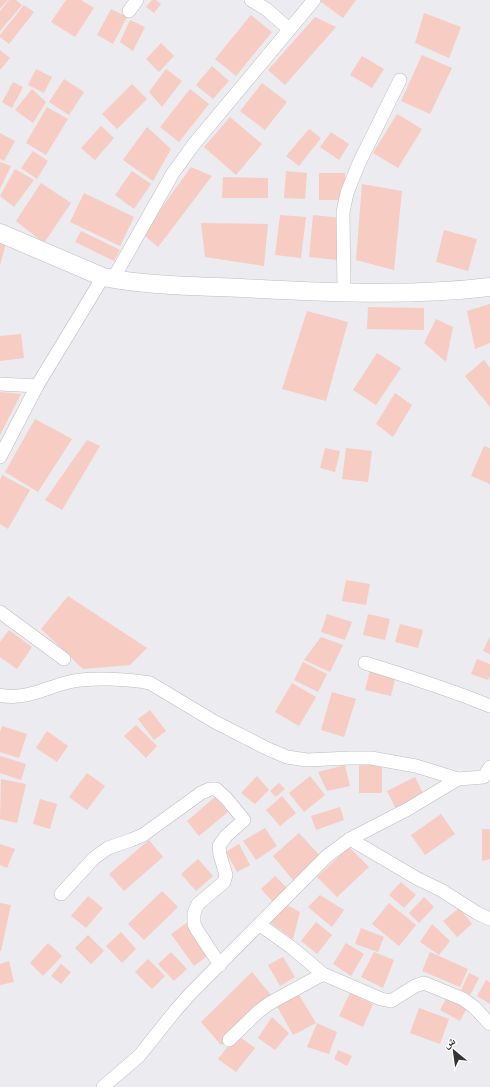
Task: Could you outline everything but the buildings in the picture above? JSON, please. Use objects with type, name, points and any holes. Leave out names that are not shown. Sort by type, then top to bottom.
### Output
[{"type":"main road","points":[[0,233],[108,278],[161,284],[373,293],[458,291],[490,287]]},
{"type":"street","points":[[130,11],[137,0]]},
{"type":"street","points":[[251,0],[266,9],[289,29]]},
{"type":"street","points":[[0,457],[37,386],[108,278],[173,173],[194,144],[314,0]]},
{"type":"street","points":[[344,292],[343,212],[347,193],[359,163],[400,80]]},
{"type":"street","points":[[0,384],[37,386]]},
{"type":"street","points":[[0,612],[64,659]]},
{"type":"street","points":[[365,663],[417,678],[490,706]]},
{"type":"street","points":[[0,695],[8,697],[36,693],[70,682],[94,680],[138,681],[150,683],[215,722],[287,757],[307,760],[371,758],[416,766],[458,779]]},
{"type":"street","points":[[103,1087],[139,1056],[175,1011],[327,856],[350,840],[408,809],[458,779],[488,774]]},
{"type":"street","points":[[61,894],[94,858],[108,848],[143,835],[201,793],[210,789],[216,789],[226,798],[244,820],[226,836],[219,846],[220,855],[226,874],[224,882],[198,904],[194,913],[194,924],[197,930],[220,965]]},
{"type":"street","points":[[350,840],[490,919]]},
{"type":"street","points":[[260,925],[323,974],[381,999],[391,1001],[415,986],[424,984],[463,999],[474,1007],[490,1024]]},
{"type":"street","points":[[229,1040],[259,1011],[270,1003],[323,974]]}]
